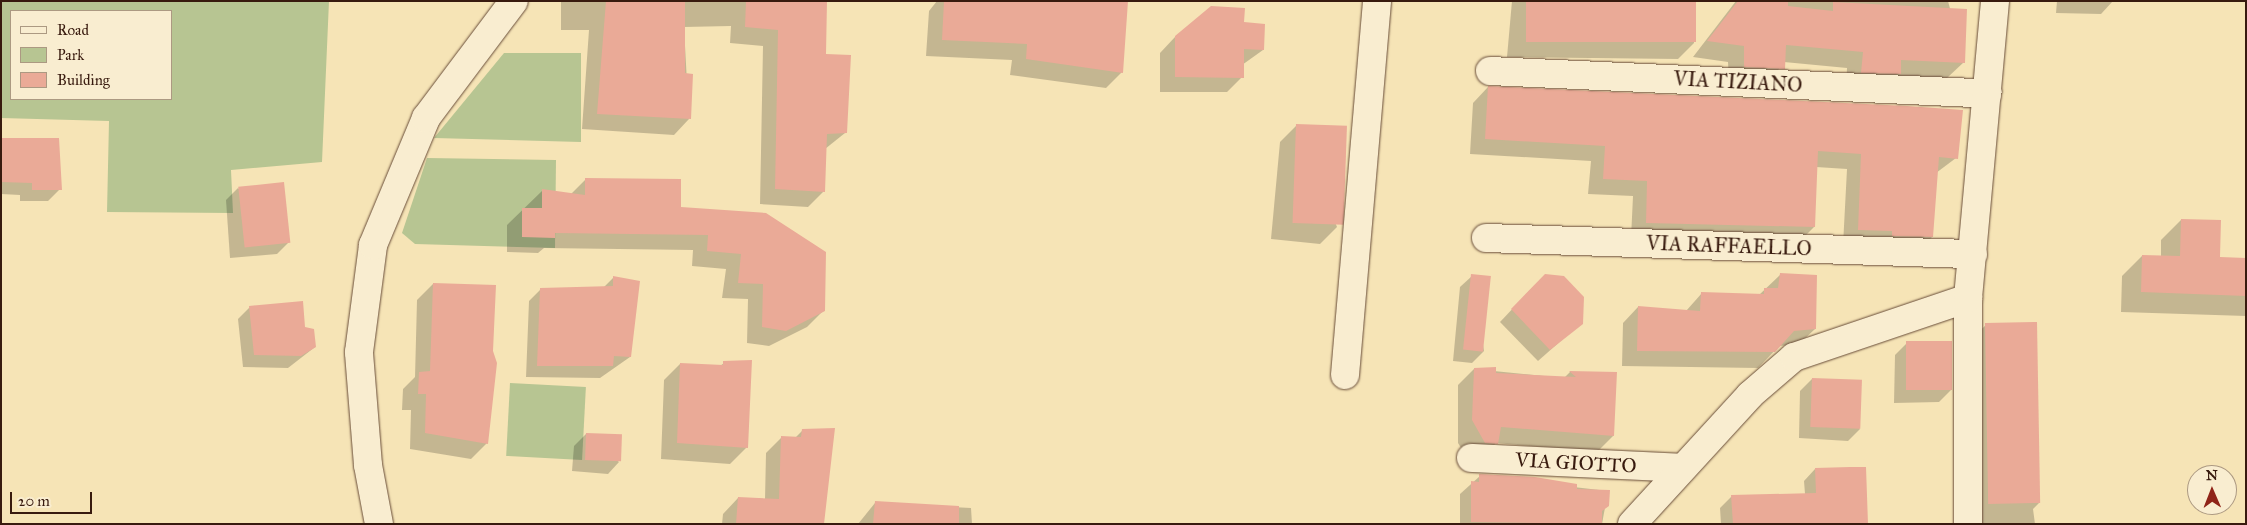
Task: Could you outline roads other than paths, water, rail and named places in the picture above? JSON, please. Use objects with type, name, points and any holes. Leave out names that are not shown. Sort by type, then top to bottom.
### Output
[{"type":"street","points":[[379,524],[368,465],[359,352],[373,245],[426,118],[514,1]]},
{"type":"street","points":[[1345,375],[1377,1]]},
{"type":"street","points":[[1968,524],[1968,298],[1995,1]]},
{"type":"street","name":"VIA TIZIANO","points":[[1490,71],[1987,94]]},
{"type":"street","name":"VIA RAFFAELLO","points":[[1486,238],[1973,254]]},
{"type":"street","points":[[1632,524],[1750,395],[1794,357],[1968,298]]},
{"type":"street","name":"VIA GIOTTO","points":[[1471,458],[1682,468]]}]
